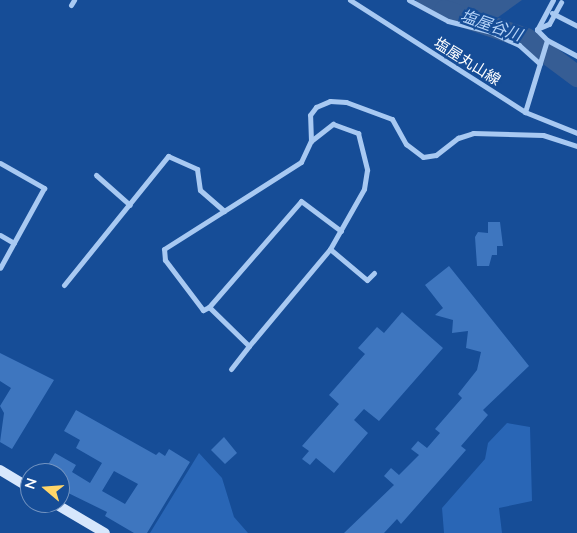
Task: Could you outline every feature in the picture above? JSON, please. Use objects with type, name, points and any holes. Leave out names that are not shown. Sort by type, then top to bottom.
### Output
[{"type":"street","name":"塩屋丸山線","points":[[350,0],[525,112],[577,133]]},
{"type":"street","points":[[409,0],[448,21],[491,32],[519,45],[540,64]]},
{"type":"street","points":[[537,30],[553,0]]},
{"type":"street","points":[[537,30],[549,24],[552,13],[561,2]]},
{"type":"street","points":[[552,13],[577,26]]},
{"type":"street","points":[[537,30],[548,40],[577,56]]},
{"type":"street","points":[[525,112],[548,40]]},
{"type":"street","points":[[311,141],[310,115],[316,107],[330,100],[392,119],[406,144],[423,157],[436,155],[458,138],[472,133],[543,135],[577,146]]},
{"type":"street","points":[[231,369],[330,249],[341,231],[364,190],[367,170],[358,133],[333,124],[311,141],[301,162],[164,248],[165,260],[203,310],[209,307],[301,201],[341,231]]},
{"type":"street","points":[[64,285],[168,156],[197,169],[200,190],[224,211]]},
{"type":"street","points":[[0,163],[44,188],[0,268]]},
{"type":"street","points":[[96,175],[130,205]]},
{"type":"street","points":[[0,235],[14,243]]},
{"type":"street","points":[[330,249],[367,280],[374,273]]},
{"type":"street","points":[[209,307],[250,346]]},
{"type":"street","points":[[0,470],[20,482]]},
{"type":"street","points":[[68,513],[91,530],[105,533]]},
{"type":"shaded area","points":[[439,0],[522,0],[497,18]]},
{"type":"shaded area","points":[[507,423],[530,427],[532,501],[499,508],[502,533],[444,533],[442,508],[485,459],[488,443]]},
{"type":"shaded area","points":[[199,453],[222,478],[234,517],[248,533],[150,533]]},
{"type":"building","points":[[488,222],[500,222],[503,246],[497,246],[497,255],[492,255],[489,266],[477,266],[475,237],[478,232],[488,233]]},
{"type":"building","points":[[449,266],[529,366],[483,410],[488,415],[461,446],[466,450],[401,524],[397,519],[384,533],[344,533],[394,485],[384,476],[391,468],[399,475],[419,455],[411,449],[418,441],[427,448],[440,433],[435,429],[462,398],[458,394],[477,370],[481,352],[466,348],[468,331],[452,333],[453,320],[435,315],[443,308],[425,285]]},
{"type":"building","points":[[402,312],[443,348],[379,421],[364,409],[354,420],[368,433],[334,473],[316,458],[310,465],[302,459],[309,451],[302,446],[339,404],[329,395],[365,354],[358,348],[377,327],[384,333]]},
{"type":"building","points":[[0,353],[54,380],[12,449],[0,442],[4,413],[0,406],[11,388],[0,381]]},
{"type":"building","points":[[76,410],[156,455],[159,452],[165,456],[169,449],[190,462],[147,533],[134,533],[105,516],[107,512],[70,494],[70,463],[49,463],[55,453],[76,465],[72,472],[90,483],[102,463],[76,448],[80,440],[64,431]],"holes":[[[114,471],[138,484],[125,504],[102,491]]]},
{"type":"building","points":[[224,437],[237,453],[225,464],[211,450]]},
{"type":"waterway","name":"塩屋谷川","points":[[426,0],[444,10],[526,38],[577,76]]}]
